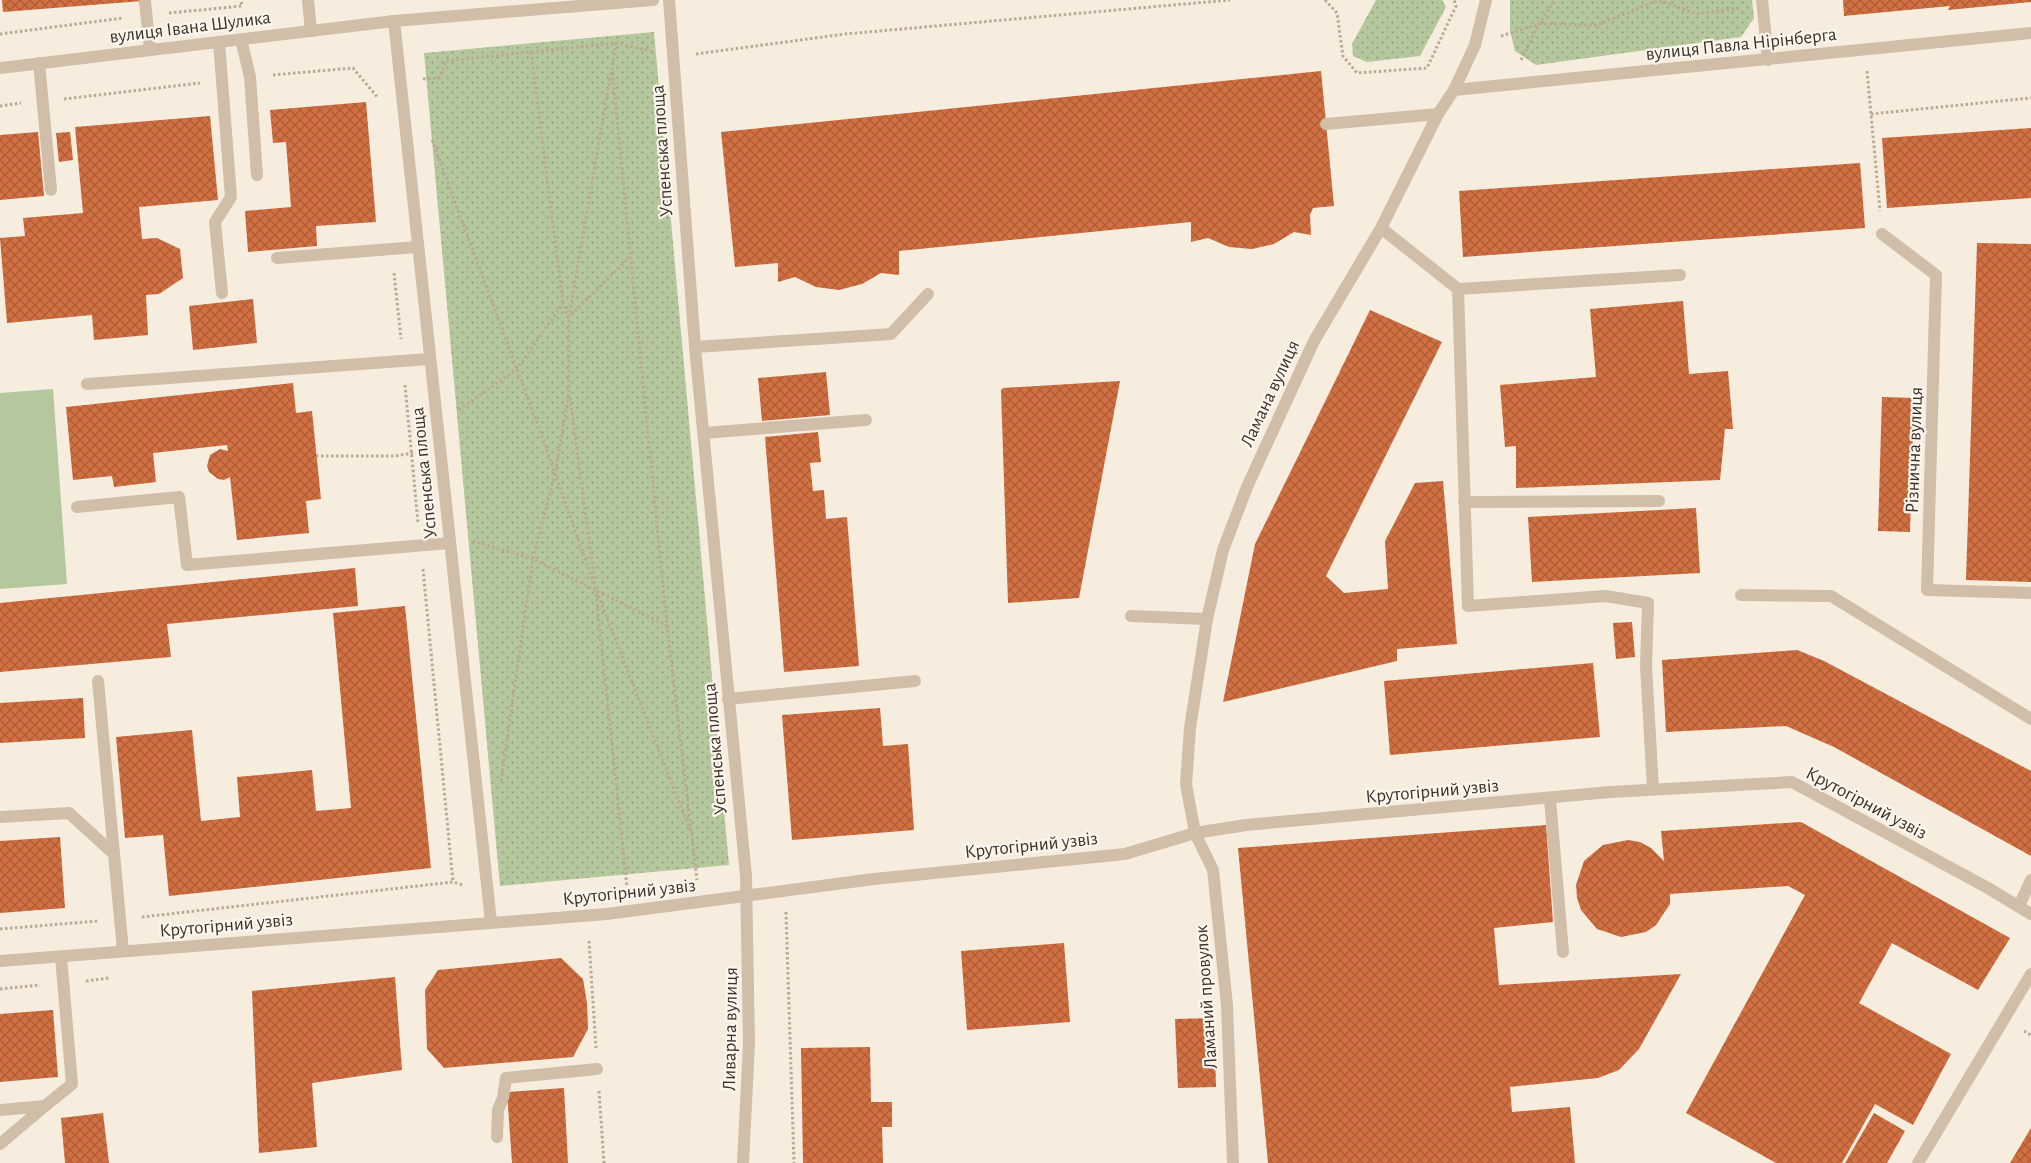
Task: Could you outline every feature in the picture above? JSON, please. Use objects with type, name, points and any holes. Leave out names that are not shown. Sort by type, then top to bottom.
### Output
[{"type":"street","points":[[308,0],[311,31]]},
{"type":"street","name":"вулиця Івана Шулика","points":[[0,68],[394,21],[653,0]]},
{"type":"street","name":"Успенська площа","points":[[669,0],[695,347],[747,896]]},
{"type":"street","name":"Ламана вулиця","points":[[1195,833],[1186,784],[1190,728],[1207,620],[1223,550],[1247,487],[1314,341],[1381,228],[1438,114],[1454,90],[1475,45],[1486,0]]},
{"type":"street","points":[[145,1],[150,50]]},
{"type":"street","points":[[1762,3],[1768,60]]},
{"type":"street","name":"Успенська площа","points":[[394,21],[436,426],[491,922]]},
{"type":"street","name":"вулиця Павла Нірінберга","points":[[1454,90],[2031,34]]},
{"type":"street","points":[[242,39],[250,77],[257,175]]},
{"type":"street","points":[[219,42],[231,197],[215,222],[222,294]]},
{"type":"street","points":[[39,63],[51,190]]},
{"type":"street","points":[[1326,124],[1438,114]]},
{"type":"street","points":[[1381,228],[1458,289],[1680,275]]},
{"type":"street","name":"Різнична вулиця","points":[[1882,234],[1936,275],[1927,590],[2031,593]]},
{"type":"street","points":[[277,258],[417,246]]},
{"type":"street","points":[[1458,289],[1468,606],[1606,596],[1648,603],[1646,666],[1653,789]]},
{"type":"street","points":[[695,347],[891,334],[928,294]]},
{"type":"street","points":[[87,384],[430,359]]},
{"type":"street","points":[[704,433],[866,420]]},
{"type":"street","points":[[76,507],[179,497],[187,565],[421,546],[449,539]]},
{"type":"street","points":[[1464,502],[1659,501]]},
{"type":"street","points":[[1741,595],[1831,596],[2031,719]]},
{"type":"street","points":[[1131,616],[1207,620]]},
{"type":"street","points":[[98,680],[122,951]]},
{"type":"street","points":[[728,699],[915,681]]},
{"type":"street","name":"Крутогірний узвіз","points":[[0,961],[607,914],[874,879],[1125,854],[1195,833],[1246,825],[1653,789],[1792,782],[2031,914]]},
{"type":"street","points":[[1550,798],[1563,952]]},
{"type":"street","points":[[0,817],[69,812],[114,854]]},
{"type":"street","name":"Ламаний провулок","points":[[1195,833],[1213,870],[1227,1005],[1233,1163]]},
{"type":"street","points":[[2019,906],[2031,880]]},
{"type":"street","name":"Ливарна вулиця","points":[[743,1163],[749,1044],[747,896]]},
{"type":"street","points":[[0,1144],[72,1084],[61,956]]},
{"type":"street","points":[[1918,1163],[2031,974]]},
{"type":"street","points":[[497,1137],[498,1110],[503,1098],[506,1078],[597,1069]]},
{"type":"street","points":[[0,1110],[45,1106]]},
{"type":"path","points":[[365,82],[439,78],[446,61],[616,43],[673,57],[845,34],[1230,0]]},
{"type":"path","points":[[1325,0],[1337,13],[1343,56],[1357,73],[1427,68],[1456,6],[1454,0]]},
{"type":"path","points":[[1509,85],[1540,24],[1555,0]]},
{"type":"path","points":[[1475,45],[1540,24],[1597,25],[1658,0],[1696,14],[1762,3]]},
{"type":"path","points":[[616,43],[569,317],[569,393],[596,590],[628,887]]},
{"type":"path","points":[[1865,50],[1882,234]]},
{"type":"path","points":[[531,52],[563,303],[569,317]]},
{"type":"path","points":[[250,77],[353,68],[380,100]]},
{"type":"path","points":[[612,68],[667,626],[693,837],[696,880]]},
{"type":"path","points":[[0,106],[222,80]]},
{"type":"path","points":[[1871,114],[2031,98]]},
{"type":"path","points":[[431,136],[596,590],[693,837]]},
{"type":"path","points":[[0,930],[120,919],[453,882],[392,248]]},
{"type":"path","points":[[569,317],[630,257]]},
{"type":"path","points":[[436,426],[517,369],[563,303]]},
{"type":"path","points":[[500,786],[533,559],[555,473],[569,393]]},
{"type":"path","points":[[316,456],[412,453]]},
{"type":"path","points":[[449,539],[533,559],[667,626]]},
{"type":"path","points":[[785,892],[794,1163]]},
{"type":"path","points":[[0,988],[63,983]]},
{"type":"green space","points":[[1376,0],[1442,0],[1446,7],[1420,56],[1367,62],[1353,56],[1352,44]]},
{"type":"green space","points":[[1510,0],[1752,0],[1754,18],[1741,37],[1536,65],[1515,51],[1510,30]]},
{"type":"green space","points":[[654,32],[729,865],[500,886],[424,53]]},
{"type":"green space","points":[[53,389],[67,584],[0,589],[0,393]]},
{"type":"building","points":[[2,0],[142,0],[142,1],[3,12]]},
{"type":"building","points":[[1843,0],[2031,0],[2031,2],[1948,10],[1950,6],[1844,16]]},
{"type":"building","points":[[1321,71],[1334,206],[1313,208],[1310,215],[1311,235],[1294,232],[1274,244],[1252,249],[1229,247],[1208,238],[1191,242],[1191,222],[899,251],[899,275],[881,273],[862,284],[839,290],[816,287],[795,277],[778,282],[778,263],[735,267],[721,132]]},
{"type":"building","points":[[366,102],[376,222],[316,226],[317,246],[248,252],[245,211],[291,207],[286,142],[273,143],[270,110]]},
{"type":"building","points":[[210,116],[218,200],[139,207],[142,239],[157,238],[180,249],[183,278],[159,294],[146,295],[148,335],[94,340],[92,315],[7,323],[0,238],[25,236],[23,218],[83,213],[75,127]]},
{"type":"building","points":[[2031,128],[2031,198],[1887,208],[1882,138]]},
{"type":"building","points":[[38,132],[44,196],[0,200],[0,135]]},
{"type":"building","points":[[70,132],[73,160],[59,162],[56,133]]},
{"type":"building","points":[[1860,163],[1865,228],[1463,257],[1459,191]]},
{"type":"building","points":[[1977,243],[2031,244],[2031,582],[1966,580]]},
{"type":"building","points":[[253,299],[257,343],[193,350],[189,306]]},
{"type":"building","points":[[1683,301],[1689,374],[1728,371],[1733,429],[1725,429],[1720,480],[1516,488],[1516,446],[1505,447],[1500,385],[1596,377],[1590,309]]},
{"type":"building","points":[[1370,310],[1442,342],[1326,576],[1344,593],[1388,589],[1385,541],[1415,483],[1443,481],[1457,644],[1397,649],[1397,661],[1223,702],[1255,544]]},
{"type":"building","points":[[826,372],[830,415],[762,421],[758,378]]},
{"type":"building","points":[[1120,381],[1079,598],[1008,603],[1001,390],[1003,388]]},
{"type":"building","points":[[293,383],[296,413],[312,411],[321,499],[306,501],[309,533],[237,540],[230,477],[224,480],[218,479],[209,472],[207,466],[210,455],[220,449],[228,451],[227,445],[153,453],[156,482],[114,487],[112,476],[73,480],[66,407]]},
{"type":"building","points":[[1882,397],[1914,398],[1910,532],[1878,531]]},
{"type":"building","points":[[818,432],[821,462],[810,463],[813,491],[824,490],[826,519],[847,517],[859,666],[784,672],[765,437]]},
{"type":"building","points":[[1696,508],[1700,573],[1532,582],[1528,517]]},
{"type":"building","points":[[355,568],[358,606],[167,624],[171,657],[0,672],[0,603]]},
{"type":"building","points":[[405,606],[431,868],[169,896],[163,835],[125,838],[116,737],[192,730],[201,821],[240,817],[237,777],[312,770],[316,811],[351,808],[333,613]]},
{"type":"building","points":[[1632,622],[1635,657],[1616,659],[1613,623]]},
{"type":"building","points":[[1797,650],[1824,661],[2031,771],[2031,856],[1834,747],[1786,726],[1666,732],[1662,660]]},
{"type":"building","points":[[1593,663],[1600,737],[1390,755],[1384,681]]},
{"type":"building","points":[[83,698],[85,738],[0,743],[0,703]]},
{"type":"building","points":[[880,708],[883,746],[908,744],[914,830],[792,840],[782,715]]},
{"type":"building","points":[[1801,822],[2010,938],[1978,990],[1892,943],[1859,1003],[1951,1054],[1913,1125],[1875,1104],[1842,1163],[1776,1163],[1686,1113],[1805,895],[1788,886],[1670,894],[1670,904],[1656,925],[1646,932],[1621,937],[1597,929],[1581,910],[1577,898],[1576,885],[1584,861],[1603,845],[1628,840],[1640,842],[1651,848],[1664,861],[1661,831]]},
{"type":"building","points":[[1546,825],[1553,922],[1494,928],[1499,985],[1681,974],[1639,1049],[1619,1070],[1598,1078],[1510,1087],[1512,1112],[1570,1107],[1575,1163],[1268,1163],[1238,848]]},
{"type":"building","points":[[60,837],[65,908],[0,913],[0,841]]},
{"type":"building","points":[[1064,943],[1070,1022],[967,1030],[961,951]]},
{"type":"building","points":[[561,958],[583,979],[587,1003],[588,1029],[573,1057],[444,1068],[427,1049],[425,990],[438,970]]},
{"type":"building","points":[[395,977],[402,1070],[312,1083],[317,1147],[259,1153],[252,991]]},
{"type":"building","points":[[53,1010],[58,1077],[0,1082],[0,1014]]},
{"type":"building","points":[[1214,1018],[1216,1087],[1178,1088],[1175,1019]]},
{"type":"building","points":[[870,1047],[871,1102],[892,1102],[892,1127],[882,1127],[883,1163],[803,1163],[801,1048]]},
{"type":"building","points":[[564,1088],[568,1163],[512,1163],[507,1092]]},
{"type":"building","points":[[103,1113],[109,1163],[65,1163],[61,1118]]},
{"type":"building","points":[[1874,1113],[1905,1131],[1887,1163],[1845,1163]]},
{"type":"building","points":[[2031,1128],[2031,1163],[2010,1163]]}]
